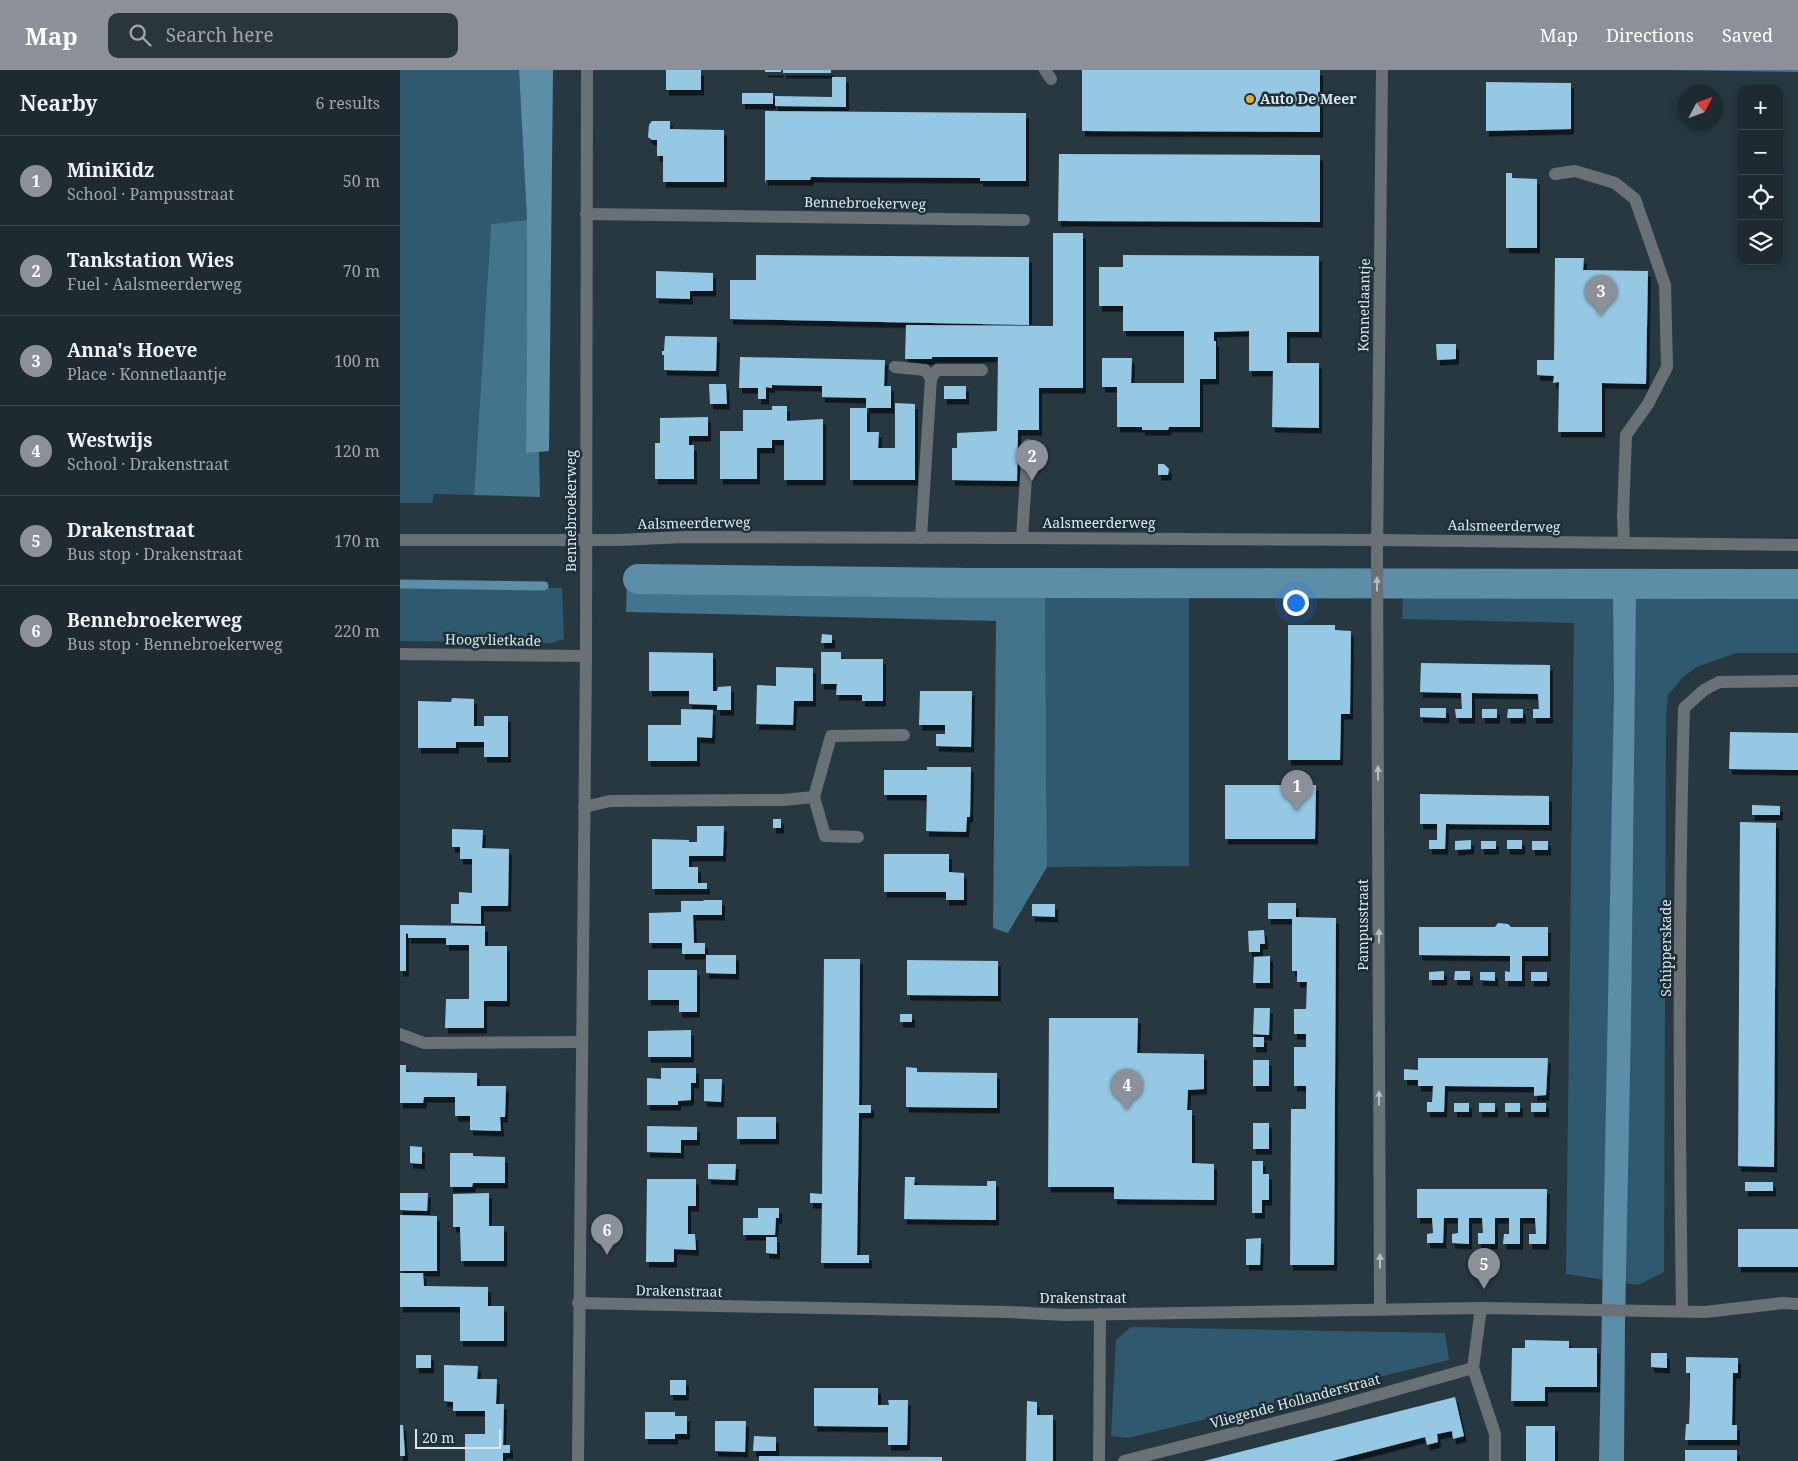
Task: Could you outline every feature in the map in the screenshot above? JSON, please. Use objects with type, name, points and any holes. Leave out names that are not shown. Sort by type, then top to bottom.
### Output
[{"type":"street","name":"Bennebroekerweg","points":[[578,1461],[578,1303],[586,656],[587,70]]},
{"type":"street","name":"Konnetlaantje","points":[[1377,540],[1382,70]]},
{"type":"street","points":[[1555,174],[1575,171],[1615,183],[1635,199],[1665,284],[1667,367],[1648,404],[1626,435],[1624,543]]},
{"type":"street","name":"Bennebroekerweg","points":[[586,214],[1024,220]]},
{"type":"street","points":[[895,367],[925,370],[931,378]]},
{"type":"street","points":[[921,538],[931,378],[937,370],[982,370]]},
{"type":"street","points":[[1022,538],[1028,445]]},
{"type":"street","name":"Aalsmeerderweg","points":[[400,540],[618,540],[684,537],[1022,538],[1798,545]]},
{"type":"street","name":"Pampusstraat","points":[[1377,540],[1380,1310]]},
{"type":"street","name":"Hoogvlietkade","points":[[400,654],[586,656]]},
{"type":"street","name":"Schipperskade","points":[[1682,1311],[1680,1178],[1681,818],[1684,708],[1704,690],[1719,682],[1798,681]]},
{"type":"street","points":[[858,837],[825,836],[814,797],[832,736],[904,735]]},
{"type":"street","points":[[584,807],[610,801],[783,800],[814,797]]},
{"type":"street","points":[[400,1034],[424,1043],[581,1042]]},
{"type":"street","name":"Drakenstraat","points":[[578,1303],[1009,1312],[1065,1315],[1481,1308],[1705,1312],[1783,1303],[1798,1304]]},
{"type":"street","points":[[1481,1308],[1473,1368],[1495,1434],[1495,1461]]},
{"type":"street","points":[[1099,1461],[1100,1314]]},
{"type":"street","name":"Vliegende Hollanderstraat","points":[[1124,1461],[1321,1411],[1473,1368]]},
{"type":"shaded area","points":[[400,70],[519,70],[527,220],[491,224],[474,495],[434,494],[432,503],[400,503]]},
{"type":"shaded area","points":[[519,70],[553,70],[549,451],[526,453],[527,220]]},
{"type":"shaded area","points":[[1665,70],[1798,70],[1798,72]]},
{"type":"shaded area","points":[[527,220],[526,452],[539,452],[540,497],[474,495],[491,224]]},
{"type":"shaded area","points":[[627,579],[1045,580],[1047,867],[1008,933],[993,928],[996,621],[626,612]]},
{"type":"shaded area","points":[[1045,580],[1189,583],[1189,866],[1047,867]]},
{"type":"shaded area","points":[[1400,582],[1798,585],[1798,653],[1736,653],[1697,667],[1683,677],[1668,695],[1666,717],[1664,1272],[1638,1285],[1566,1274],[1574,623],[1402,619],[1403,594]]},
{"type":"shaded area","points":[[400,587],[562,588],[564,639],[552,643],[400,641]]},
{"type":"shaded area","points":[[1613,592],[1636,592],[1624,1461],[1599,1461],[1614,693]]},
{"type":"shaded area","points":[[1131,1327],[1445,1333],[1449,1360],[1128,1438],[1111,1436],[1116,1340]]},
{"type":"building","points":[[666,70],[701,70],[701,90],[666,90]]},
{"type":"building","points":[[765,70],[781,70],[781,72],[765,72]]},
{"type":"building","points":[[783,70],[831,70],[831,73],[783,73]]},
{"type":"building","points":[[1082,70],[1320,70],[1320,132],[1082,131]]},
{"type":"building","points":[[832,77],[846,77],[846,107],[775,106],[775,96],[832,97]]},
{"type":"building","points":[[1486,82],[1571,83],[1571,129],[1486,131]]},
{"type":"building","points":[[742,93],[773,93],[773,104],[742,104]]},
{"type":"building","points":[[765,111],[1026,113],[1026,181],[980,181],[980,178],[811,177],[810,180],[766,180],[765,183]]},
{"type":"building","points":[[652,121],[670,121],[670,129],[724,130],[724,182],[663,182],[663,156],[657,156],[657,140],[652,140],[648,137],[649,125]]},
{"type":"building","points":[[1059,154],[1320,155],[1320,222],[1058,221]]},
{"type":"building","points":[[1506,173],[1512,173],[1512,178],[1537,179],[1537,248],[1506,248]]},
{"type":"building","points":[[1053,233],[1083,233],[1083,388],[1039,388],[1039,430],[1018,430],[1017,481],[952,480],[952,448],[957,448],[957,433],[997,431],[998,357],[905,359],[906,325],[1053,326]]},
{"type":"building","points":[[756,255],[1029,257],[1029,325],[730,319],[730,280],[756,280]]},
{"type":"building","points":[[1123,255],[1319,256],[1319,332],[1287,332],[1287,363],[1319,363],[1319,428],[1272,427],[1273,371],[1249,371],[1249,331],[1214,332],[1214,341],[1216,341],[1216,379],[1200,379],[1200,427],[1169,427],[1168,430],[1142,430],[1142,427],[1117,427],[1117,387],[1102,387],[1102,358],[1132,358],[1131,383],[1184,383],[1184,331],[1123,331],[1123,306],[1099,306],[1099,267],[1123,267]]},
{"type":"building","points":[[1555,258],[1584,258],[1583,270],[1648,271],[1646,384],[1602,383],[1602,432],[1558,432],[1559,382],[1553,383],[1554,376],[1537,375],[1537,360],[1554,360]]},
{"type":"building","points":[[656,271],[713,273],[713,291],[690,291],[690,299],[656,298]]},
{"type":"building","points":[[665,336],[717,337],[716,371],[664,370],[664,355],[662,355],[662,351],[664,351]]},
{"type":"building","points":[[1436,344],[1456,344],[1456,359],[1437,360]]},
{"type":"building","points":[[740,357],[885,360],[884,386],[891,386],[891,408],[867,408],[867,432],[879,432],[878,448],[895,448],[895,403],[915,404],[915,480],[850,480],[850,408],[866,408],[866,398],[822,397],[822,386],[772,385],[772,388],[766,387],[766,399],[758,399],[758,388],[739,388]]},
{"type":"building","points":[[709,384],[726,384],[727,404],[710,404]]},
{"type":"building","points":[[944,386],[966,386],[966,399],[944,399]]},
{"type":"building","points":[[772,406],[787,406],[787,421],[823,419],[823,480],[784,480],[784,440],[772,440],[772,448],[757,448],[757,479],[720,479],[720,431],[743,431],[743,410],[772,410]]},
{"type":"building","points":[[708,417],[708,436],[689,436],[689,445],[694,445],[694,479],[655,479],[655,443],[660,443],[660,418]]},
{"type":"building","points":[[1158,464],[1164,464],[1169,469],[1168,475],[1158,475]]},
{"type":"building","points":[[1288,625],[1335,625],[1335,630],[1351,631],[1350,714],[1341,714],[1340,760],[1288,760]]},
{"type":"building","points":[[822,634],[832,635],[832,643],[821,643]]},
{"type":"building","points":[[649,652],[713,653],[713,691],[717,691],[718,687],[731,686],[731,710],[717,710],[717,705],[689,704],[689,691],[649,691]]},
{"type":"building","points":[[821,652],[841,652],[841,659],[883,659],[883,701],[862,701],[862,695],[836,695],[837,684],[821,684]]},
{"type":"building","points":[[1421,663],[1550,665],[1550,718],[1533,718],[1533,709],[1539,709],[1538,694],[1472,693],[1472,718],[1456,718],[1455,709],[1462,709],[1461,693],[1420,692]]},
{"type":"building","points":[[776,667],[813,668],[813,701],[794,701],[793,725],[756,724],[757,685],[776,686]]},
{"type":"building","points":[[920,691],[972,691],[971,747],[936,746],[936,734],[945,734],[945,725],[919,725]]},
{"type":"building","points":[[452,698],[474,699],[474,726],[484,726],[484,716],[508,716],[508,757],[484,757],[484,742],[456,742],[456,748],[418,748],[418,701],[451,702]]},
{"type":"building","points":[[1420,708],[1446,708],[1446,718],[1420,717]]},
{"type":"building","points":[[681,709],[713,710],[712,738],[697,737],[697,761],[648,761],[648,725],[681,725]]},
{"type":"building","points":[[1482,709],[1497,709],[1497,718],[1482,718]]},
{"type":"building","points":[[1508,709],[1523,709],[1523,718],[1507,718]]},
{"type":"building","points":[[1730,732],[1798,733],[1798,770],[1729,769]]},
{"type":"building","points":[[927,767],[971,767],[970,817],[967,817],[966,832],[926,831],[927,795],[884,795],[884,770],[927,770]]},
{"type":"building","points":[[1225,785],[1316,785],[1315,839],[1225,839]]},
{"type":"building","points":[[1420,794],[1549,796],[1549,825],[1446,824],[1445,849],[1429,849],[1429,840],[1437,840],[1437,824],[1420,824]]},
{"type":"building","points":[[1752,805],[1780,806],[1780,815],[1752,815]]},
{"type":"building","points":[[773,819],[781,819],[781,828],[773,828]]},
{"type":"building","points":[[1740,822],[1776,823],[1774,1167],[1738,1166]]},
{"type":"building","points":[[697,826],[724,826],[723,856],[689,856],[689,867],[698,867],[698,883],[707,883],[707,889],[652,889],[652,839],[697,842]]},
{"type":"building","points":[[452,829],[483,830],[482,848],[509,849],[508,906],[481,906],[481,924],[451,923],[451,904],[459,904],[459,892],[472,893],[472,859],[460,859],[460,847],[452,847]]},
{"type":"building","points":[[1471,840],[1471,849],[1455,850],[1455,841]]},
{"type":"building","points":[[1507,840],[1522,840],[1522,849],[1507,849]]},
{"type":"building","points":[[1481,841],[1496,841],[1496,849],[1481,849]]},
{"type":"building","points":[[1532,841],[1548,841],[1548,850],[1532,850]]},
{"type":"building","points":[[884,854],[949,854],[949,872],[964,873],[964,900],[946,900],[946,892],[884,892]]},
{"type":"building","points":[[722,900],[722,915],[693,915],[694,943],[705,943],[705,954],[682,954],[682,943],[649,943],[649,913],[681,912],[681,901]]},
{"type":"building","points":[[1268,903],[1296,903],[1296,917],[1336,918],[1334,1265],[1290,1265],[1291,1109],[1306,1109],[1306,1086],[1294,1086],[1294,1047],[1306,1047],[1306,1034],[1294,1034],[1294,1009],[1306,1009],[1307,982],[1297,982],[1297,971],[1292,971],[1292,919],[1268,919]]},
{"type":"building","points":[[1032,904],[1055,904],[1055,917],[1032,916]]},
{"type":"building","points":[[1498,923],[1508,924],[1511,927],[1548,927],[1548,956],[1522,956],[1522,981],[1505,981],[1505,971],[1510,972],[1510,956],[1419,955],[1419,927],[1495,927]]},
{"type":"building","points":[[400,925],[485,926],[485,946],[507,946],[507,1001],[484,1001],[484,1028],[445,1028],[446,999],[469,999],[469,945],[446,945],[446,938],[408,938],[406,933],[406,971],[400,971]]},
{"type":"building","points":[[1264,930],[1265,944],[1260,944],[1260,952],[1249,952],[1248,931]]},
{"type":"building","points":[[706,955],[736,955],[736,974],[706,973]]},
{"type":"building","points":[[1270,956],[1270,983],[1253,983],[1254,957]]},
{"type":"building","points":[[824,959],[860,959],[859,1105],[871,1105],[871,1113],[859,1113],[857,1255],[869,1255],[869,1263],[821,1263],[822,1203],[810,1203],[810,1193],[822,1194]]},
{"type":"building","points":[[907,960],[998,961],[998,996],[907,995]]},
{"type":"building","points":[[648,970],[697,970],[697,1012],[679,1012],[679,1000],[648,1000]]},
{"type":"building","points":[[1444,971],[1444,980],[1429,980],[1429,972]]},
{"type":"building","points":[[1455,971],[1470,971],[1470,980],[1454,980]]},
{"type":"building","points":[[1480,972],[1495,972],[1495,981],[1480,980]]},
{"type":"building","points":[[1531,972],[1547,972],[1547,981],[1531,981]]},
{"type":"building","points":[[1254,1008],[1270,1008],[1269,1035],[1253,1034]]},
{"type":"building","points":[[900,1014],[912,1014],[912,1022],[900,1022]]},
{"type":"building","points":[[1049,1018],[1138,1018],[1137,1053],[1204,1054],[1204,1089],[1188,1090],[1187,1110],[1192,1110],[1192,1163],[1214,1164],[1214,1200],[1114,1199],[1114,1187],[1048,1187]]},
{"type":"building","points":[[691,1030],[691,1057],[648,1057],[648,1031]]},
{"type":"building","points":[[1253,1037],[1264,1037],[1264,1047],[1253,1047]]},
{"type":"building","points":[[1418,1058],[1548,1058],[1546,1095],[1534,1096],[1534,1087],[1445,1086],[1444,1112],[1427,1112],[1427,1102],[1432,1102],[1433,1086],[1418,1086],[1418,1080],[1404,1080],[1404,1069],[1418,1070]]},
{"type":"building","points":[[1253,1060],[1269,1060],[1269,1086],[1253,1086]]},
{"type":"building","points":[[400,1065],[406,1065],[406,1072],[477,1073],[477,1086],[506,1086],[505,1117],[500,1117],[501,1131],[470,1130],[470,1116],[455,1116],[455,1097],[424,1097],[423,1103],[400,1103]]},
{"type":"building","points":[[906,1067],[917,1068],[917,1072],[997,1073],[997,1108],[906,1107]]},
{"type":"building","points":[[661,1068],[696,1068],[696,1083],[691,1083],[691,1100],[678,1101],[678,1105],[647,1105],[647,1078],[661,1079]]},
{"type":"building","points":[[704,1079],[722,1079],[721,1102],[704,1101]]},
{"type":"building","points":[[1454,1103],[1469,1103],[1469,1112],[1454,1112]]},
{"type":"building","points":[[1479,1103],[1495,1103],[1495,1112],[1479,1112]]},
{"type":"building","points":[[1505,1103],[1520,1103],[1520,1112],[1505,1112]]},
{"type":"building","points":[[1531,1103],[1546,1103],[1546,1112],[1531,1112]]},
{"type":"building","points":[[737,1117],[776,1117],[776,1139],[737,1139]]},
{"type":"building","points":[[1253,1123],[1269,1123],[1269,1149],[1253,1149]]},
{"type":"building","points":[[647,1126],[697,1127],[697,1140],[681,1140],[681,1153],[647,1152]]},
{"type":"building","points":[[410,1146],[422,1147],[422,1164],[410,1163]]},
{"type":"building","points":[[450,1153],[473,1153],[473,1156],[505,1157],[505,1183],[473,1183],[472,1187],[450,1187]]},
{"type":"building","points":[[1252,1161],[1263,1161],[1263,1174],[1269,1174],[1269,1200],[1262,1200],[1262,1213],[1252,1213]]},
{"type":"building","points":[[708,1164],[736,1164],[735,1180],[708,1179]]},
{"type":"building","points":[[905,1177],[915,1177],[914,1185],[987,1186],[987,1181],[996,1181],[996,1220],[904,1219]]},
{"type":"building","points":[[647,1179],[696,1179],[696,1206],[688,1206],[688,1234],[695,1234],[696,1250],[674,1249],[674,1262],[646,1262]]},
{"type":"building","points":[[1745,1182],[1773,1182],[1773,1191],[1745,1191]]},
{"type":"building","points":[[1417,1189],[1547,1189],[1546,1244],[1529,1244],[1529,1234],[1536,1234],[1535,1218],[1520,1218],[1520,1244],[1503,1244],[1504,1234],[1509,1234],[1509,1218],[1495,1218],[1495,1244],[1478,1244],[1478,1233],[1483,1233],[1482,1218],[1469,1218],[1469,1244],[1452,1243],[1452,1234],[1458,1233],[1458,1218],[1444,1218],[1443,1243],[1427,1243],[1427,1234],[1433,1233],[1432,1218],[1417,1218]]},
{"type":"building","points":[[400,1193],[428,1193],[427,1211],[400,1210]]},
{"type":"building","points":[[489,1193],[489,1226],[504,1226],[504,1261],[461,1261],[460,1227],[453,1227],[453,1194]]},
{"type":"building","points":[[758,1208],[779,1208],[779,1218],[776,1218],[775,1235],[743,1235],[743,1218],[758,1218]]},
{"type":"building","points":[[400,1215],[437,1216],[437,1271],[400,1271]]},
{"type":"building","points":[[1738,1229],[1798,1229],[1798,1267],[1738,1267]]},
{"type":"building","points":[[766,1237],[777,1237],[777,1254],[766,1253]]},
{"type":"building","points":[[1261,1238],[1260,1265],[1246,1265],[1246,1239]]},
{"type":"building","points":[[400,1273],[423,1273],[424,1286],[488,1287],[488,1306],[504,1306],[504,1341],[460,1341],[460,1307],[400,1307]]},
{"type":"building","points":[[1525,1340],[1569,1341],[1569,1348],[1597,1348],[1597,1387],[1545,1387],[1545,1401],[1511,1401],[1512,1348],[1525,1348]]},
{"type":"building","points":[[1651,1353],[1667,1353],[1667,1368],[1651,1367]]},
{"type":"building","points":[[416,1355],[431,1355],[431,1368],[416,1368]]},
{"type":"building","points":[[1686,1357],[1738,1358],[1738,1373],[1733,1373],[1732,1425],[1737,1425],[1737,1440],[1685,1440],[1686,1424],[1689,1424],[1690,1398],[1690,1373],[1686,1373]]},
{"type":"building","points":[[444,1365],[478,1366],[477,1379],[497,1379],[496,1404],[504,1404],[503,1445],[510,1445],[510,1453],[503,1453],[503,1461],[465,1461],[465,1434],[485,1434],[485,1411],[453,1411],[453,1402],[444,1401]]},
{"type":"building","points":[[670,1380],[686,1380],[686,1395],[670,1395]]},
{"type":"building","points":[[814,1388],[878,1388],[878,1405],[889,1405],[888,1400],[908,1400],[907,1445],[888,1445],[888,1427],[814,1426]]},
{"type":"building","points":[[1455,1397],[1464,1436],[1453,1439],[1452,1431],[1437,1434],[1438,1442],[1427,1445],[1425,1437],[1332,1461],[1204,1461]]},
{"type":"building","points":[[1027,1401],[1037,1402],[1037,1415],[1053,1415],[1053,1461],[1026,1461]]},
{"type":"building","points":[[645,1412],[675,1412],[675,1416],[687,1416],[687,1434],[675,1434],[675,1439],[645,1439]]},
{"type":"building","points":[[715,1421],[746,1421],[745,1452],[715,1451]]},
{"type":"building","points":[[400,1425],[403,1425],[405,1456],[400,1456]]},
{"type":"building","points":[[1526,1426],[1555,1426],[1555,1461],[1526,1461]]},
{"type":"building","points":[[754,1436],[776,1437],[776,1451],[753,1451]]},
{"type":"building","points":[[1685,1450],[1737,1450],[1737,1461],[1685,1461]]},
{"type":"building","points":[[759,1456],[942,1457],[942,1461],[759,1461]]},
{"type":"waterway","points":[[638,579],[971,583],[1798,584]]},
{"type":"waterway","points":[[400,584],[544,586]]},
{"type":"place","name":"Auto De Meer","points":[[1250,99]]},
{"type":"place","name":"Anna's Hoeve","points":[[1601,316]]},
{"type":"place","name":"Tankstation Wies","points":[[1032,481]]},
{"type":"place","name":"MiniKidz","points":[[1297,811]]},
{"type":"place","name":"Westwijs","points":[[1127,1110]]},
{"type":"place","name":"Bennebroekerweg","points":[[607,1255]]},
{"type":"place","name":"Drakenstraat","points":[[1484,1289]]}]
